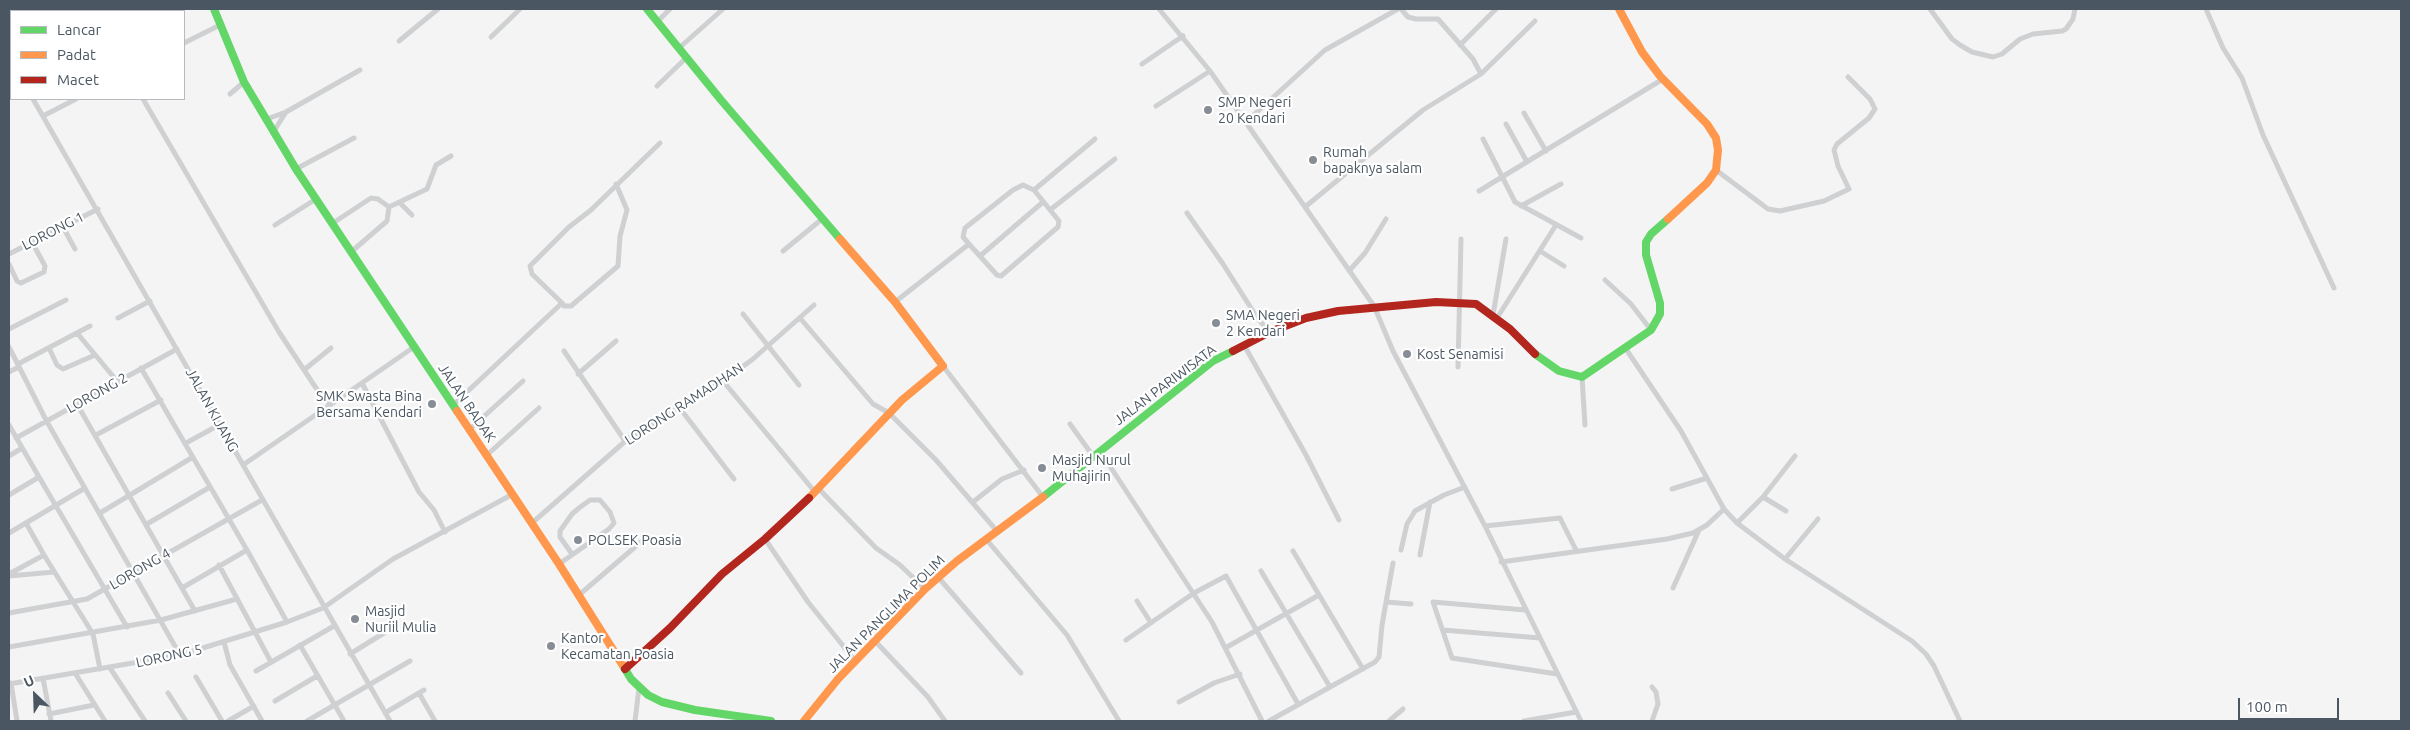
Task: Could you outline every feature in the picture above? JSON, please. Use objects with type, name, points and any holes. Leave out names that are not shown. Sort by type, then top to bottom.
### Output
[{"type":"street","name":"JALAN BADAK","points":[[214,9],[244,82],[296,169],[580,595],[625,669],[639,688],[662,702],[695,710],[771,721]]},
{"type":"street","points":[[399,41],[438,9]]},
{"type":"street","points":[[491,37],[520,9]]},
{"type":"street","points":[[647,9],[822,219],[895,302],[1043,497]]},
{"type":"street","points":[[658,21],[670,9]]},
{"type":"street","points":[[679,48],[723,9]]},
{"type":"street","points":[[1159,9],[1210,71],[1374,306],[1393,351],[1485,526],[1501,562],[1581,721]]},
{"type":"street","points":[[1246,122],[1325,50],[1400,9],[1408,17],[1416,20],[1438,20],[1473,60],[1481,74]]},
{"type":"street","points":[[1460,45],[1496,9]]},
{"type":"street","points":[[1585,425],[1582,377],[1626,349],[1651,330],[1660,314],[1660,303],[1646,255],[1646,242],[1651,234],[1707,183],[1716,170],[1718,150],[1716,138],[1707,124],[1663,80],[1634,39],[1619,9]]},
{"type":"street","points":[[1930,9],[1952,39],[1960,45],[1972,52],[1993,56],[2002,54],[2020,39],[2033,34],[2062,32],[2073,19],[2075,9]]},
{"type":"street","points":[[2206,9],[2223,48],[2242,78],[2263,135],[2334,288]]},
{"type":"street","points":[[1305,207],[1423,110],[1481,74],[1535,21]]},
{"type":"street","points":[[185,42],[220,25]]},
{"type":"street","points":[[1142,64],[1183,36]]},
{"type":"street","points":[[657,86],[686,58]]},
{"type":"street","points":[[267,120],[286,112],[360,70]]},
{"type":"street","points":[[1156,106],[1210,71]]},
{"type":"street","points":[[1716,170],[1768,209],[1780,212],[1824,201],[1849,189],[1838,166],[1834,150],[1869,118],[1874,109],[1870,99],[1848,77]]},
{"type":"street","points":[[1479,191],[1663,80]]},
{"type":"street","points":[[230,94],[244,82]]},
{"type":"street","name":"JALAN KIJANG","points":[[34,100],[98,209],[219,425],[390,721]]},
{"type":"street","points":[[43,116],[74,100]]},
{"type":"street","points":[[144,100],[251,286],[304,370],[330,405]]},
{"type":"street","points":[[274,132],[285,118],[286,112]]},
{"type":"street","points":[[1524,113],[1546,151]]},
{"type":"street","points":[[1506,124],[1527,162]]},
{"type":"street","points":[[296,169],[354,138]]},
{"type":"street","points":[[1034,190],[1095,139]]},
{"type":"street","points":[[1483,140],[1515,202],[1581,238]]},
{"type":"street","points":[[616,184],[627,210],[620,236],[618,266],[570,306],[564,306],[532,274],[530,266],[569,226],[591,210],[616,184],[660,143]]},
{"type":"street","points":[[389,207],[427,189],[436,164],[451,156]]},
{"type":"street","points":[[1050,210],[1115,159]]},
{"type":"street","points":[[1521,206],[1561,184]]},
{"type":"street","points":[[1020,186],[1028,186],[1034,190],[1059,221],[1058,227],[1001,276],[998,276],[963,237],[965,228],[1020,186]]},
{"type":"street","points":[[333,223],[371,198],[378,198],[389,207]]},
{"type":"street","points":[[275,225],[316,199]]},
{"type":"street","points":[[980,256],[1043,202]]},
{"type":"street","points":[[400,203],[412,216]]},
{"type":"street","points":[[351,252],[387,221],[389,207]]},
{"type":"street","name":"LORONG 1","points":[[9,254],[98,209]]},
{"type":"street","points":[[1187,213],[1224,264],[1258,319],[1270,332]]},
{"type":"street","points":[[783,251],[822,219]]},
{"type":"street","points":[[1349,271],[1365,253],[1386,219]]},
{"type":"street","points":[[1495,316],[1556,225]]},
{"type":"street","points":[[63,227],[74,249]]},
{"type":"street","points":[[1458,367],[1461,239]]},
{"type":"street","points":[[1495,316],[1506,239]]},
{"type":"street","points":[[9,264],[17,281],[21,283],[44,272],[45,266],[32,242]]},
{"type":"street","points":[[895,302],[969,244]]},
{"type":"street","points":[[1540,251],[1564,266]]},
{"type":"street","points":[[1605,280],[1631,304],[1651,330]]},
{"type":"street","points":[[9,329],[66,300]]},
{"type":"street","points":[[118,318],[150,301]]},
{"type":"street","name":"JALAN PARIWISATA","points":[[1043,497],[1213,361],[1270,332],[1306,318],[1374,306],[1461,302],[1480,305],[1495,316],[1538,357],[1559,371],[1582,377]]},
{"type":"street","points":[[453,405],[562,303]]},
{"type":"street","name":"LORONG RAMADHAN","points":[[532,523],[625,441],[723,382],[768,346],[814,305]]},
{"type":"street","points":[[743,314],[799,385]]},
{"type":"street","points":[[800,318],[873,404],[889,413],[936,460],[996,530]]},
{"type":"street","points":[[9,372],[18,365],[90,326]]},
{"type":"street","points":[[77,333],[117,381]]},
{"type":"street","points":[[578,374],[616,342]]},
{"type":"street","points":[[1244,345],[1306,456],[1339,520]]},
{"type":"street","points":[[9,347],[46,420],[180,655]]},
{"type":"street","points":[[243,465],[414,347]]},
{"type":"street","points":[[49,348],[57,365],[63,369],[95,355]]},
{"type":"street","name":"LORONG 2","points":[[16,438],[177,348]]},
{"type":"street","points":[[304,370],[331,348]]},
{"type":"street","points":[[1626,349],[1681,431],[1724,509],[1737,522],[1785,559],[1912,641],[1926,654],[1934,666],[1960,721]]},
{"type":"street","points":[[564,351],[625,441]]},
{"type":"street","points":[[625,669],[670,628],[722,574],[766,539],[816,490],[889,413],[943,366]]},
{"type":"street","points":[[142,368],[247,550],[286,622]]},
{"type":"street","points":[[470,430],[523,381]]},
{"type":"street","points":[[723,382],[816,490],[876,548],[900,565],[925,589]]},
{"type":"street","points":[[362,383],[418,492],[434,510],[446,532]]},
{"type":"street","points":[[96,435],[161,400]]},
{"type":"street","points":[[77,404],[195,611]]},
{"type":"street","points":[[679,407],[734,479]]},
{"type":"street","points":[[487,455],[539,408]]},
{"type":"street","points":[[1070,424],[1096,454],[1194,593],[1227,647],[1262,721]]},
{"type":"street","points":[[186,443],[219,425]]},
{"type":"street","points":[[9,427],[127,627]]},
{"type":"street","points":[[9,456],[22,448]]},
{"type":"street","points":[[1737,522],[1763,497],[1796,456]]},
{"type":"street","points":[[100,513],[193,457]]},
{"type":"street","points":[[973,502],[1002,479],[1024,470]]},
{"type":"street","points":[[9,495],[39,478]]},
{"type":"street","points":[[1672,489],[1707,478]]},
{"type":"street","points":[[146,524],[210,487]]},
{"type":"street","points":[[1401,550],[1410,517],[1415,511],[1430,502],[1465,487]]},
{"type":"street","points":[[9,533],[85,488]]},
{"type":"street","name":"LORONG 5","points":[[10,683],[180,655],[286,622],[324,608],[393,559],[446,532],[513,494]]},
{"type":"street","name":"JALAN PANGLIMA POLIM","points":[[804,721],[832,686],[925,589],[996,530],[1043,497]]},
{"type":"street","points":[[1763,497],[1786,511]]},
{"type":"street","name":"LORONG 4","points":[[9,613],[73,603],[86,599],[262,500]]},
{"type":"street","points":[[559,564],[609,529],[614,523],[610,512],[600,500],[590,500],[579,508],[560,531],[560,537],[572,554]]},
{"type":"street","points":[[1420,556],[1430,502]]},
{"type":"street","points":[[1501,562],[1576,550],[1667,539],[1699,530],[1724,509]]},
{"type":"street","points":[[1485,526],[1560,518],[1576,550]]},
{"type":"street","points":[[1785,559],[1818,519]]},
{"type":"street","points":[[26,523],[92,634],[100,669]]},
{"type":"street","points":[[1673,588],[1699,530]]},
{"type":"street","points":[[766,539],[808,602],[856,662]]},
{"type":"street","points":[[986,539],[1066,635],[1088,667],[1119,721]]},
{"type":"street","points":[[580,595],[642,541]]},
{"type":"street","points":[[182,588],[247,550]]},
{"type":"street","points":[[1293,551],[1363,669]]},
{"type":"street","points":[[9,575],[44,555]]},
{"type":"street","points":[[1269,721],[1376,662],[1379,657],[1393,564]]},
{"type":"street","points":[[219,566],[271,662]]},
{"type":"street","points":[[1261,570],[1330,687]]},
{"type":"street","points":[[9,575],[54,572]]},
{"type":"street","points":[[1126,640],[1194,593],[1226,576],[1298,704]]},
{"type":"street","points":[[938,577],[1021,673]]},
{"type":"street","points":[[1227,647],[1318,595]]},
{"type":"street","points":[[9,647],[92,634],[161,620],[237,599]]},
{"type":"street","points":[[1138,601],[1151,623]]},
{"type":"street","points":[[1386,602],[1411,604]]},
{"type":"street","points":[[1525,610],[1433,602],[1452,658],[1557,674]]},
{"type":"street","points":[[256,671],[334,626]]},
{"type":"street","points":[[1443,630],[1540,638]]},
{"type":"street","points":[[350,654],[384,633]]},
{"type":"street","points":[[875,641],[928,697],[945,721]]},
{"type":"street","points":[[224,642],[230,664],[262,721]]},
{"type":"street","points":[[300,645],[344,721]]},
{"type":"street","points":[[307,721],[368,683],[410,660]]},
{"type":"street","points":[[110,668],[145,721]]},
{"type":"street","points":[[75,673],[106,721]]},
{"type":"street","points":[[1179,702],[1214,684],[1240,674]]},
{"type":"street","points":[[275,701],[317,676]]},
{"type":"street","points":[[43,678],[51,721]]},
{"type":"street","points":[[196,678],[222,721]]},
{"type":"street","points":[[10,683],[17,721]]},
{"type":"street","points":[[1652,687],[1656,692],[1658,704],[1652,721]]},
{"type":"street","points":[[635,721],[639,688]]},
{"type":"street","points":[[385,713],[421,691],[435,721]]},
{"type":"street","points":[[168,693],[186,721]]},
{"type":"street","points":[[49,714],[94,705]]},
{"type":"street","points":[[228,721],[254,706]]},
{"type":"street","points":[[1389,721],[1404,709]]},
{"type":"street","points":[[1524,721],[1576,712]]},
{"type":"traffic: fast","points":[[214,9],[244,82],[296,169],[457,411]]},
{"type":"traffic: fast","points":[[647,9],[721,100],[840,239]]},
{"type":"traffic: fast","points":[[1535,354],[1559,371],[1582,377],[1651,330],[1660,314],[1660,303],[1646,255],[1646,242],[1651,234],[1668,219]]},
{"type":"traffic: fast","points":[[1043,497],[1213,361],[1233,351]]},
{"type":"traffic: fast","points":[[622,664],[631,679],[648,695],[662,702],[695,710],[771,721]]},
{"type":"traffic: slow","points":[[1619,9],[1642,52],[1660,76],[1707,124],[1716,138],[1718,150],[1716,170],[1707,183],[1668,219]]},
{"type":"traffic: slow","points":[[809,498],[902,400],[943,366],[895,302],[840,239]]},
{"type":"traffic: slow","points":[[457,411],[559,564],[622,664]]},
{"type":"traffic: slow","points":[[804,721],[838,679],[925,589],[957,561],[1043,497]]},
{"type":"traffic: jam","points":[[1233,351],[1270,332],[1306,318],[1338,311],[1436,302],[1476,304],[1510,329],[1535,354]]},
{"type":"traffic: jam","points":[[625,669],[670,628],[722,574],[765,539],[809,498]]},
{"type":"place","name":"SMP Negeri 20 Kendari","points":[[1208,110]]},
{"type":"place","name":"Rumah bapaknya salam","points":[[1313,160]]},
{"type":"place","name":"SMA Negeri 2 Kendari","points":[[1216,323]]},
{"type":"place","name":"Kost Senamisi","points":[[1407,354]]},
{"type":"place","name":"SMK Swasta Bina Bersama Kendari","points":[[432,404]]},
{"type":"place","name":"Masjid Nurul Muhajirin","points":[[1042,468]]},
{"type":"place","name":"POLSEK Poasia","points":[[578,540]]},
{"type":"place","name":"Masjid Nuriil Mulia","points":[[355,619]]},
{"type":"place","name":"Kantor Kecamatan Poasia","points":[[551,646]]}]
